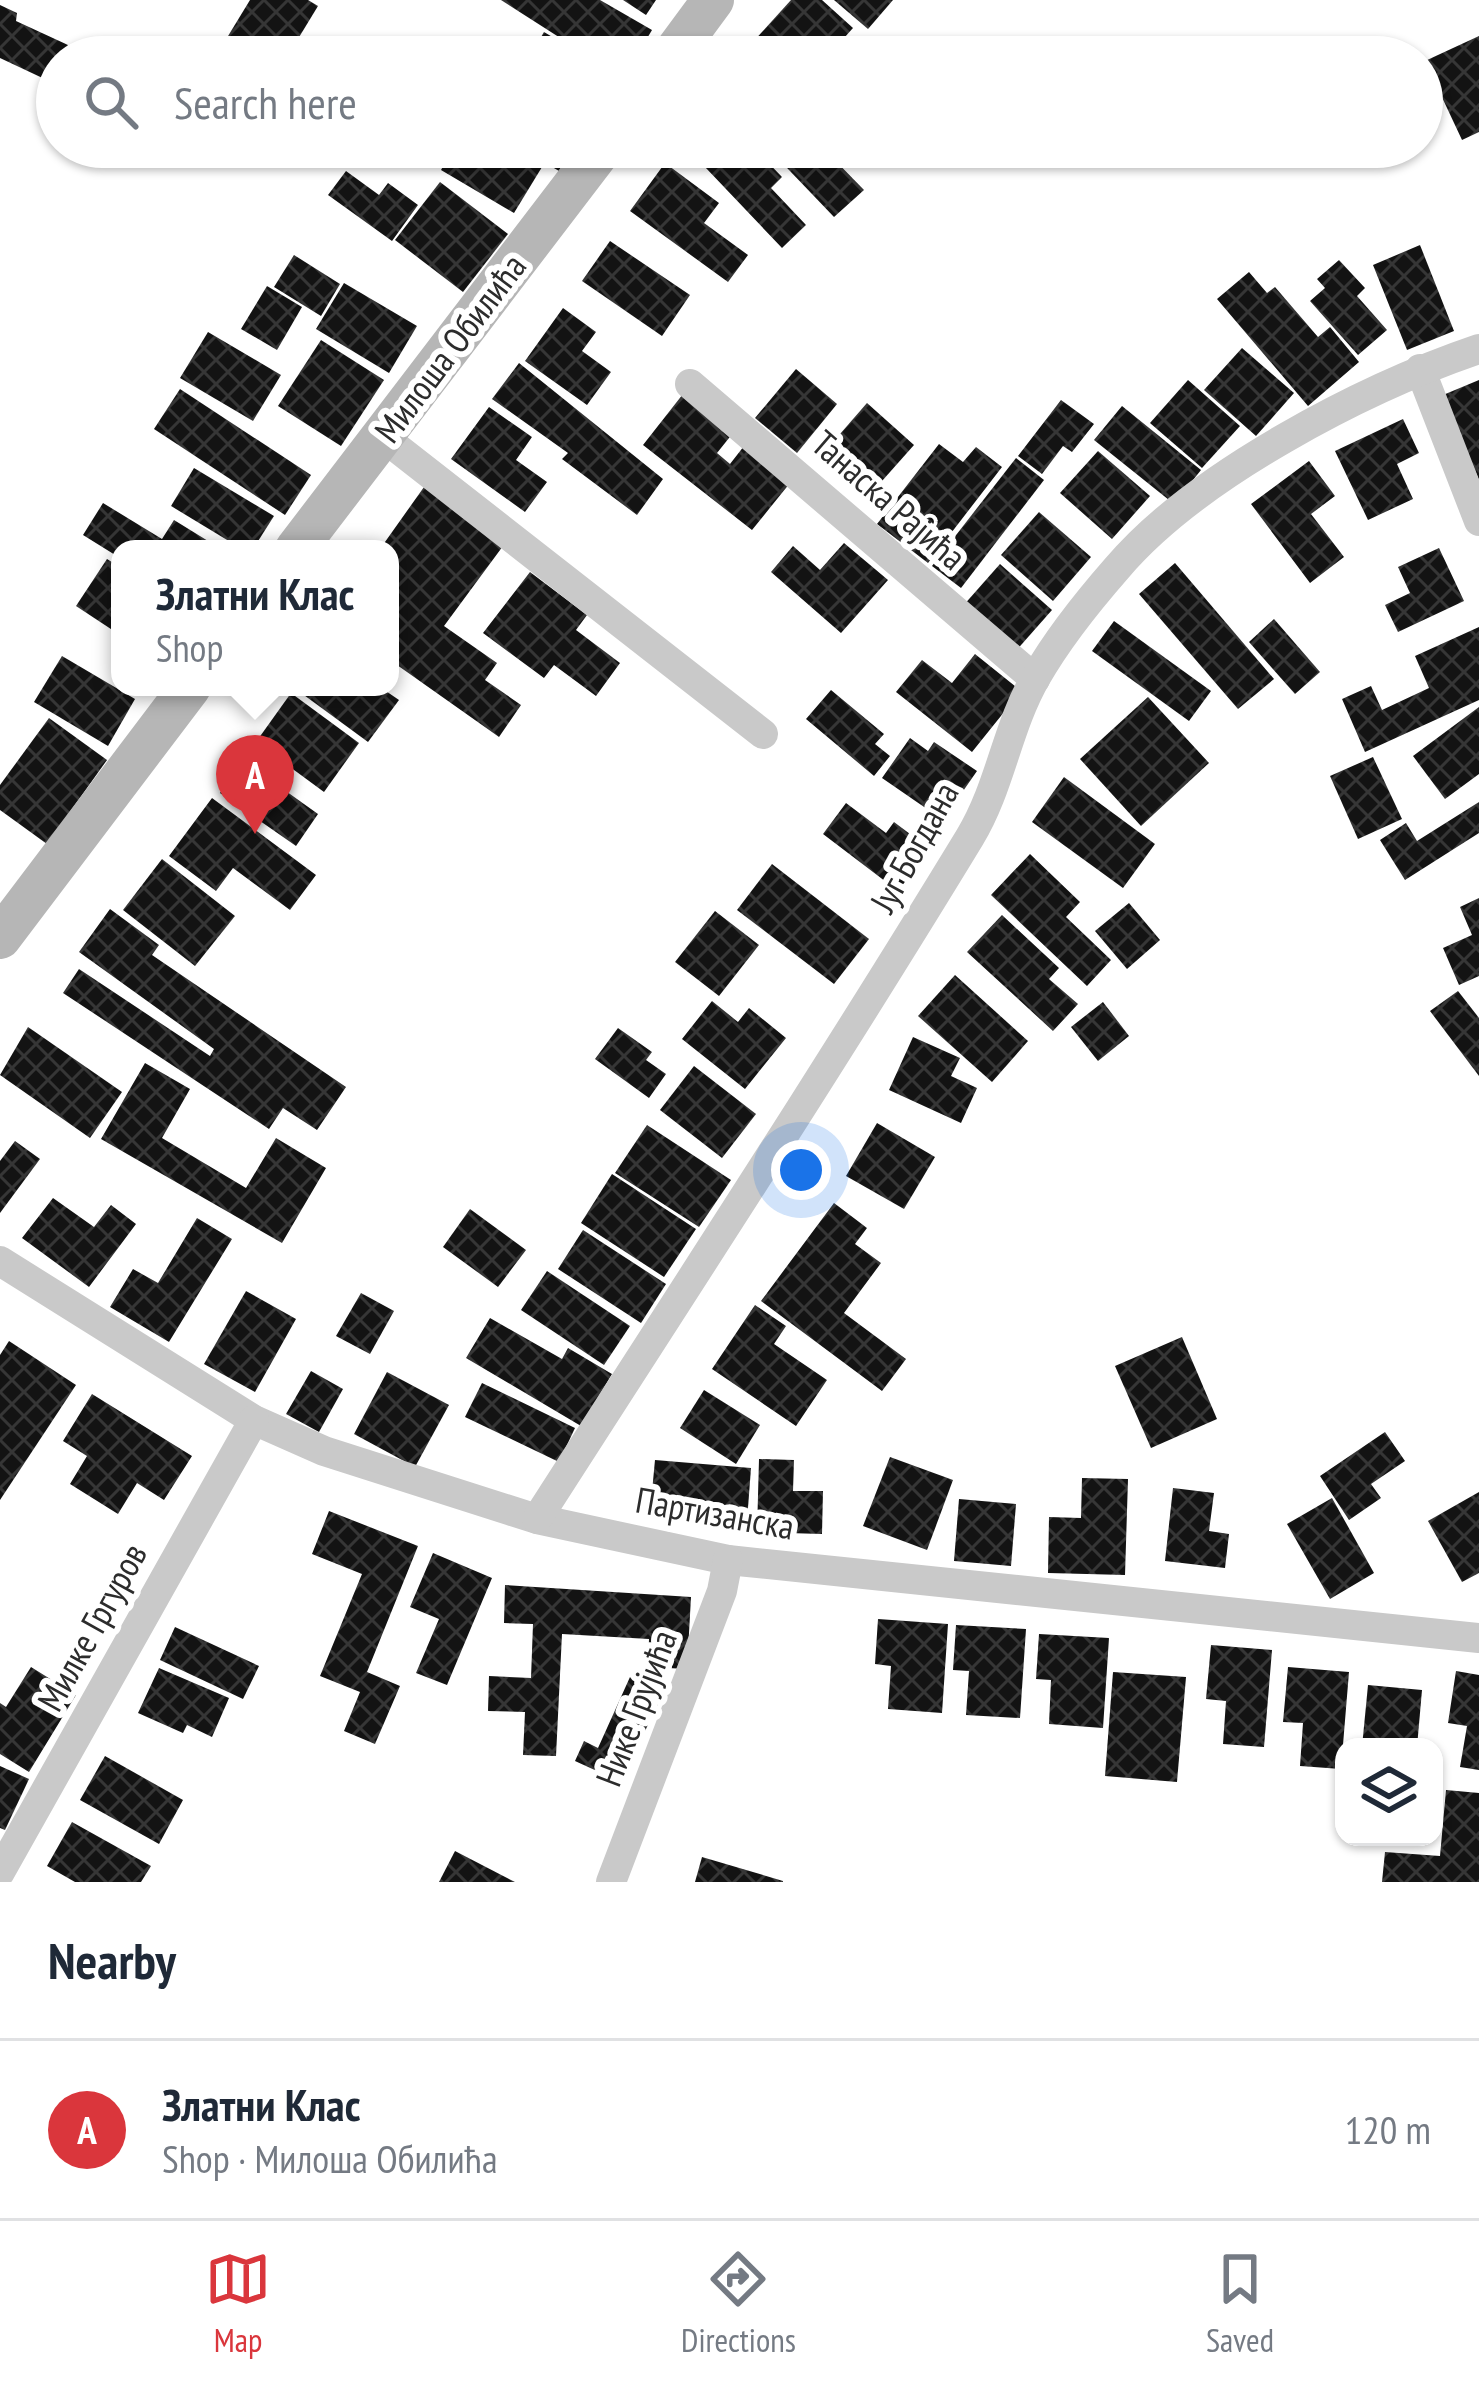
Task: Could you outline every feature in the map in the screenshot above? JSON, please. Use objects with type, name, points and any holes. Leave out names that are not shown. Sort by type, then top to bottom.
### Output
[{"type":"street","points":[[686,36],[713,0]]},
{"type":"street","name":"Милоша Обилића","points":[[303,540],[587,168]]},
{"type":"street","name":"Југ Богдана","points":[[537,1519],[977,826],[1035,679],[1118,565],[1197,498],[1290,434],[1420,369],[1479,349]]},
{"type":"street","points":[[1420,369],[1479,521]]},
{"type":"street","name":"Танаска Рајића","points":[[690,384],[1035,679]]},
{"type":"street","points":[[382,437],[763,734]]},
{"type":"street","points":[[0,938],[183,696]]},
{"type":"street","name":"Партизанска","points":[[0,1261],[254,1420],[324,1451],[537,1519],[728,1560],[1479,1638]]},
{"type":"street","name":"Милке Гргуров","points":[[0,1872],[254,1420]]},
{"type":"street","name":"Нике Грујића","points":[[611,1882],[722,1592],[728,1560]]},
{"type":"building","points":[[250,0],[308,0],[318,6],[300,36],[228,36]]},
{"type":"building","points":[[501,0],[600,0],[652,30],[648,36],[557,36]]},
{"type":"building","points":[[623,0],[656,0],[646,15]]},
{"type":"building","points":[[791,0],[822,0],[853,28],[846,36],[758,36]]},
{"type":"building","points":[[834,0],[893,0],[868,29]]},
{"type":"building","points":[[0,5],[17,13],[16,21],[48,36],[36,36],[36,75],[0,58]]},
{"type":"building","points":[[1479,36],[1479,132],[1462,140],[1443,99],[1443,53]]},
{"type":"building","points":[[442,168],[541,168],[514,213]]},
{"type":"building","points":[[661,168],[672,168],[719,203],[704,223],[748,255],[728,282],[630,211]]},
{"type":"building","points":[[706,168],[773,168],[782,177],[771,188],[806,225],[782,248]]},
{"type":"building","points":[[787,168],[843,168],[864,190],[834,217]]},
{"type":"building","points":[[346,171],[379,195],[388,183],[418,205],[392,241],[328,195]]},
{"type":"building","points":[[440,182],[508,234],[463,292],[395,240]]},
{"type":"building","points":[[610,241],[690,295],[662,336],[582,281]]},
{"type":"building","points":[[1420,245],[1454,331],[1407,350],[1373,265]]},
{"type":"building","points":[[294,255],[340,284],[321,316],[274,287]]},
{"type":"building","points":[[1339,260],[1365,288],[1357,296],[1387,330],[1358,355],[1310,301],[1325,288],[1317,279]]},
{"type":"building","points":[[1249,272],[1267,293],[1275,287],[1318,337],[1330,327],[1359,362],[1308,406],[1217,299]]},
{"type":"building","points":[[344,283],[417,326],[389,373],[316,329]]},
{"type":"building","points":[[267,286],[302,307],[277,350],[241,329]]},
{"type":"building","points":[[563,308],[596,332],[582,351],[611,372],[587,405],[525,361]]},
{"type":"building","points":[[208,332],[281,375],[253,421],[180,378]]},
{"type":"building","points":[[321,340],[384,380],[341,446],[278,406]]},
{"type":"building","points":[[1242,348],[1294,393],[1256,436],[1204,390]]},
{"type":"building","points":[[519,363],[663,479],[637,515],[562,459],[568,453],[492,399]]},
{"type":"building","points":[[796,369],[837,404],[797,453],[755,418]]},
{"type":"building","points":[[1188,380],[1240,426],[1202,468],[1150,423]]},
{"type":"building","points":[[1479,380],[1479,480],[1443,395]]},
{"type":"building","points":[[180,389],[311,475],[285,515],[154,429]]},
{"type":"building","points":[[683,394],[733,433],[717,453],[730,464],[744,446],[790,483],[752,530],[643,445]]},
{"type":"building","points":[[1061,400],[1094,424],[1072,452],[1063,446],[1042,474],[1018,456]]},
{"type":"building","points":[[867,403],[914,445],[866,499],[820,457]]},
{"type":"building","points":[[1122,406],[1201,470],[1174,504],[1094,440]]},
{"type":"building","points":[[489,407],[532,437],[516,460],[547,482],[525,512],[451,459]]},
{"type":"building","points":[[1403,419],[1419,453],[1397,464],[1413,499],[1368,520],[1335,451]]},
{"type":"building","points":[[939,444],[963,462],[976,447],[1002,467],[928,563],[877,524]]},
{"type":"building","points":[[1098,451],[1150,496],[1112,539],[1060,493]]},
{"type":"building","points":[[1016,458],[1044,480],[961,588],[932,566]]},
{"type":"building","points":[[1309,461],[1335,496],[1311,514],[1344,557],[1310,583],[1251,504]]},
{"type":"building","points":[[194,468],[274,516],[259,540],[227,540],[171,506]]},
{"type":"building","points":[[424,487],[503,546],[444,626],[497,663],[485,680],[521,705],[499,737],[399,666],[399,540],[386,540]]},
{"type":"building","points":[[103,503],[162,539],[174,520],[206,540],[111,540],[111,552],[83,535]]},
{"type":"building","points":[[1039,512],[1091,557],[1053,601],[1001,555]]},
{"type":"building","points":[[844,543],[888,580],[841,633],[771,572],[793,546],[820,570]]},
{"type":"building","points":[[1439,548],[1464,601],[1398,632],[1385,605],[1410,593],[1398,567]]},
{"type":"building","points":[[107,559],[111,561],[111,629],[76,606]]},
{"type":"building","points":[[1175,563],[1274,679],[1238,709],[1139,594]]},
{"type":"building","points":[[1000,564],[1052,610],[1014,653],[962,607]]},
{"type":"building","points":[[530,572],[587,615],[576,630],[620,663],[596,696],[554,665],[544,678],[483,633]]},
{"type":"building","points":[[1274,619],[1320,672],[1295,694],[1249,642]]},
{"type":"building","points":[[1114,621],[1211,691],[1189,721],[1092,651]]},
{"type":"building","points":[[1479,627],[1479,700],[1365,752],[1342,699],[1371,686],[1382,710],[1429,688],[1415,656]]},
{"type":"building","points":[[975,654],[1021,691],[972,752],[896,692],[922,660],[952,683]]},
{"type":"building","points":[[62,656],[111,685],[111,696],[135,699],[108,746],[34,702]]},
{"type":"building","points":[[831,690],[884,734],[875,744],[890,756],[874,776],[806,719]]},
{"type":"building","points":[[289,696],[295,696],[359,743],[324,792],[256,742]]},
{"type":"building","points":[[305,696],[393,696],[399,700],[368,742]]},
{"type":"building","points":[[1148,697],[1209,763],[1141,826],[1080,759]]},
{"type":"building","points":[[1479,707],[1479,774],[1445,799],[1413,756]]},
{"type":"building","points":[[49,718],[107,760],[47,844],[0,810],[0,785]]},
{"type":"building","points":[[910,738],[928,751],[934,742],[977,771],[943,820],[882,778]]},
{"type":"building","points":[[252,747],[286,770],[276,784],[318,814],[296,846],[220,793]]},
{"type":"building","points":[[1373,757],[1402,819],[1358,839],[1330,776]]},
{"type":"building","points":[[1064,777],[1155,844],[1123,888],[1032,822]]},
{"type":"building","points":[[212,798],[316,875],[290,910],[233,868],[216,891],[169,856]]},
{"type":"building","points":[[1479,802],[1479,833],[1405,880],[1380,840],[1406,823],[1417,841]]},
{"type":"building","points":[[846,803],[886,833],[894,822],[930,849],[898,891],[823,834]]},
{"type":"building","points":[[1030,854],[1080,902],[1066,917],[1111,960],[1087,986],[991,895]]},
{"type":"building","points":[[162,859],[235,916],[195,966],[123,910]]},
{"type":"building","points":[[772,864],[869,939],[834,984],[737,910]]},
{"type":"building","points":[[1479,898],[1479,976],[1459,985],[1443,948],[1472,935],[1460,907]]},
{"type":"building","points":[[1129,903],[1160,940],[1127,969],[1095,931]]},
{"type":"building","points":[[110,909],[159,945],[152,955],[346,1087],[317,1130],[283,1108],[269,1129],[63,993],[79,969],[210,1056],[214,1049],[79,952]]},
{"type":"building","points":[[715,911],[759,945],[719,996],[675,962]]},
{"type":"building","points":[[1002,915],[1059,968],[1049,979],[1078,1004],[1053,1031],[967,952]]},
{"type":"building","points":[[955,975],[1028,1041],[992,1082],[918,1016]]},
{"type":"building","points":[[1458,991],[1479,1018],[1479,1076],[1430,1011]]},
{"type":"building","points":[[712,1001],[738,1022],[749,1008],[786,1038],[745,1089],[682,1039]]},
{"type":"building","points":[[1103,1002],[1129,1036],[1098,1061],[1071,1027]]},
{"type":"building","points":[[28,1027],[122,1092],[90,1138],[0,1075]]},
{"type":"building","points":[[618,1028],[652,1052],[646,1060],[666,1074],[649,1098],[595,1059]]},
{"type":"building","points":[[913,1037],[960,1058],[951,1076],[977,1088],[961,1123],[889,1090]]},
{"type":"building","points":[[145,1063],[190,1089],[162,1138],[246,1188],[276,1138],[326,1168],[282,1243],[101,1139]]},
{"type":"building","points":[[694,1066],[756,1114],[722,1158],[660,1110]]},
{"type":"building","points":[[877,1123],[935,1157],[904,1209],[846,1176]]},
{"type":"building","points":[[647,1125],[731,1180],[699,1227],[615,1173]]},
{"type":"building","points":[[15,1141],[40,1159],[0,1213],[0,1161]]},
{"type":"building","points":[[612,1174],[696,1229],[664,1277],[581,1223]]},
{"type":"building","points":[[53,1198],[94,1227],[111,1205],[136,1224],[89,1287],[22,1238]]},
{"type":"building","points":[[834,1203],[867,1228],[855,1244],[881,1263],[844,1313],[906,1359],[882,1391],[761,1301]]},
{"type":"building","points":[[470,1209],[526,1250],[498,1287],[443,1247]]},
{"type":"building","points":[[197,1218],[232,1239],[169,1342],[110,1307],[133,1269],[158,1283]]},
{"type":"building","points":[[583,1230],[666,1284],[641,1323],[558,1269]]},
{"type":"building","points":[[547,1271],[630,1326],[604,1365],[521,1310]]},
{"type":"building","points":[[246,1291],[296,1319],[255,1392],[204,1364]]},
{"type":"building","points":[[361,1293],[394,1311],[370,1354],[336,1336]]},
{"type":"building","points":[[755,1305],[786,1326],[774,1344],[827,1380],[796,1426],[712,1369]]},
{"type":"building","points":[[490,1318],[562,1359],[568,1348],[612,1374],[581,1426],[466,1358]]},
{"type":"building","points":[[1182,1337],[1217,1419],[1151,1448],[1115,1366]]},
{"type":"building","points":[[9,1341],[76,1385],[0,1500],[0,1355]]},
{"type":"building","points":[[311,1371],[343,1389],[319,1432],[286,1414]]},
{"type":"building","points":[[387,1372],[449,1405],[415,1467],[354,1434]]},
{"type":"building","points":[[482,1383],[575,1428],[559,1462],[465,1417]]},
{"type":"building","points":[[704,1390],[760,1425],[736,1464],[680,1428]]},
{"type":"building","points":[[92,1394],[192,1456],[164,1500],[137,1483],[118,1514],[70,1484],[87,1456],[63,1441]]},
{"type":"building","points":[[1385,1432],[1405,1461],[1371,1484],[1381,1498],[1349,1520],[1320,1476]]},
{"type":"building","points":[[890,1457],[953,1480],[927,1550],[863,1526]]},
{"type":"building","points":[[759,1459],[794,1460],[793,1491],[823,1491],[822,1534],[757,1532]]},
{"type":"building","points":[[655,1460],[751,1468],[747,1521],[650,1513]]},
{"type":"building","points":[[1082,1478],[1128,1479],[1125,1575],[1048,1573],[1049,1517],[1081,1518]]},
{"type":"building","points":[[1173,1488],[1214,1493],[1209,1531],[1229,1534],[1225,1568],[1165,1561]]},
{"type":"building","points":[[1479,1492],[1479,1573],[1462,1582],[1428,1521]]},
{"type":"building","points":[[1332,1498],[1374,1573],[1330,1599],[1287,1524]]},
{"type":"building","points":[[959,1499],[1016,1504],[1011,1566],[954,1561]]},
{"type":"building","points":[[329,1511],[418,1546],[367,1672],[400,1686],[375,1744],[344,1731],[360,1692],[320,1676],[362,1574],[312,1554]]},
{"type":"building","points":[[433,1553],[492,1578],[447,1685],[416,1673],[439,1619],[410,1607]]},
{"type":"building","points":[[505,1585],[691,1597],[687,1669],[648,1667],[649,1639],[562,1634],[556,1756],[523,1755],[525,1712],[488,1711],[489,1676],[531,1678],[533,1624],[504,1623]]},
{"type":"building","points":[[878,1619],[948,1624],[942,1713],[888,1709],[891,1666],[875,1664]]},
{"type":"building","points":[[956,1625],[1026,1629],[1020,1718],[966,1715],[969,1671],[953,1670]]},
{"type":"building","points":[[175,1627],[259,1666],[243,1699],[160,1660]]},
{"type":"building","points":[[1039,1634],[1109,1638],[1103,1728],[1049,1724],[1051,1680],[1036,1679]]},
{"type":"building","points":[[1211,1645],[1272,1650],[1264,1747],[1223,1744],[1226,1701],[1206,1699]]},
{"type":"building","points":[[31,1667],[76,1695],[29,1772],[0,1754],[0,1703],[6,1707]]},
{"type":"building","points":[[1288,1667],[1349,1672],[1344,1738],[1335,1738],[1335,1769],[1300,1766],[1303,1723],[1283,1722]]},
{"type":"building","points":[[159,1668],[229,1698],[212,1737],[187,1725],[183,1733],[138,1713]]},
{"type":"building","points":[[1456,1671],[1479,1675],[1479,1770],[1460,1767],[1467,1726],[1448,1723]]},
{"type":"building","points":[[1113,1672],[1186,1677],[1177,1782],[1105,1776]]},
{"type":"building","points":[[630,1677],[663,1693],[621,1782],[575,1761],[584,1741],[598,1748]]},
{"type":"building","points":[[1368,1685],[1422,1690],[1418,1738],[1363,1738]]},
{"type":"building","points":[[105,1756],[183,1800],[159,1844],[80,1800]]},
{"type":"building","points":[[0,1766],[29,1779],[5,1830],[0,1828]]},
{"type":"building","points":[[1446,1790],[1479,1793],[1479,1882],[1382,1882],[1385,1852],[1440,1856]]},
{"type":"building","points":[[72,1822],[151,1866],[141,1882],[75,1882],[47,1866]]},
{"type":"building","points":[[455,1851],[515,1882],[439,1882]]},
{"type":"building","points":[[702,1857],[783,1881],[783,1882],[695,1882]]},
{"type":"place","name":"Златни Клас","points":[[255,834]]}]
